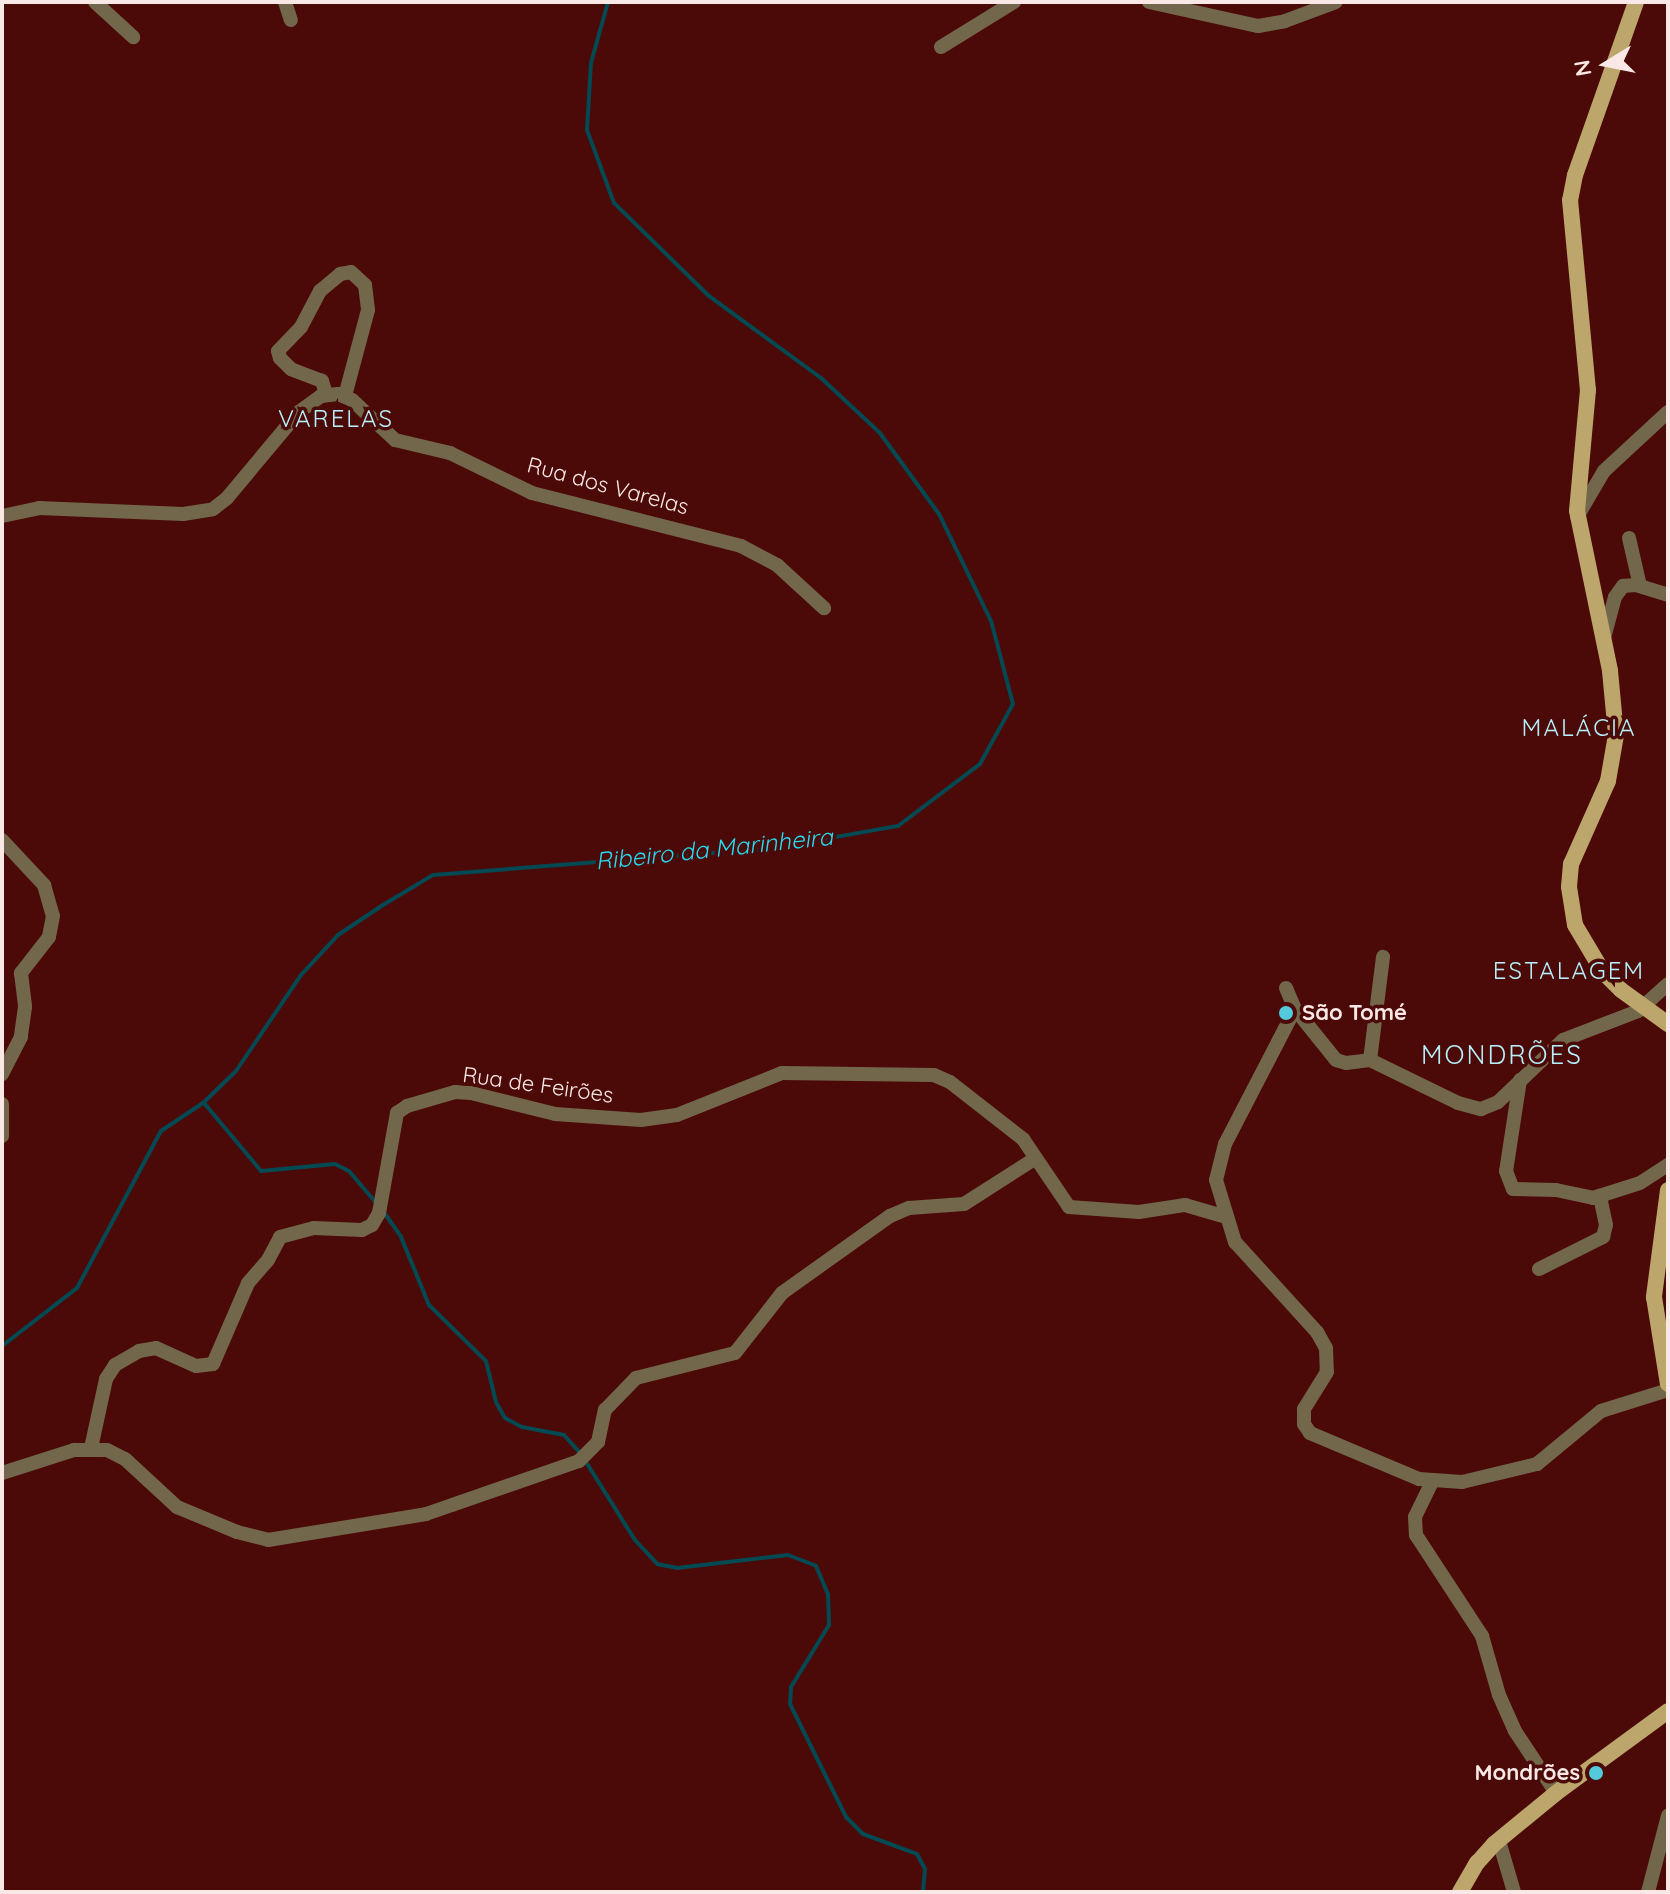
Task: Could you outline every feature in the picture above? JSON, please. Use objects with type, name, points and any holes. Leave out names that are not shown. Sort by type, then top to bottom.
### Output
[{"type":"main road","points":[[1636,2],[1571,195],[1588,390],[1577,517],[1614,700],[1615,751],[1605,788],[1571,864],[1570,899],[1577,930],[1612,982],[1668,1024]]},
{"type":"main road","points":[[1668,1190],[1654,1297],[1668,1385]]},
{"type":"main road","points":[[1460,1892],[1480,1858],[1499,1841],[1556,1793],[1668,1711]]},
{"type":"street","points":[[95,2],[133,37]]},
{"type":"street","points":[[285,2],[291,20]]},
{"type":"street","points":[[941,47],[1014,2]]},
{"type":"street","points":[[1149,2],[1258,26],[1285,21],[1336,2]]},
{"type":"street","points":[[2,516],[39,508],[183,514],[213,509],[227,498],[291,419],[326,394],[345,396],[368,310],[365,285],[351,272],[336,276],[320,291],[303,325],[278,351],[280,358],[291,369],[322,381],[326,394]]},
{"type":"street","name":"Rua dos Varelas","points":[[345,396],[395,440],[450,453],[532,493],[741,546],[777,565],[824,608]]},
{"type":"street","points":[[1577,517],[1604,471],[1668,412]]},
{"type":"street","points":[[1629,538],[1640,586]]},
{"type":"street","points":[[1603,640],[1633,557]]},
{"type":"street","points":[[1619,589],[1627,584],[1668,595]]},
{"type":"street","points":[[2,840],[44,885],[53,916],[49,937],[21,973],[25,1007],[21,1037],[2,1074]]},
{"type":"street","points":[[1370,1060],[1383,957]]},
{"type":"street","points":[[1286,988],[1295,1009],[1336,1060],[1346,1063],[1370,1060],[1476,1109],[1494,1105],[1568,1037],[1644,1006],[1668,984]]},
{"type":"street","points":[[1295,1009],[1220,1155],[1216,1180],[1238,1247],[1313,1327],[1326,1348],[1327,1372],[1304,1409],[1307,1429],[1326,1442],[1432,1482],[1468,1482],[1537,1464],[1601,1411],[1668,1385]]},
{"type":"street","name":"Rua de Feirões","points":[[91,1448],[106,1379],[118,1362],[139,1351],[156,1348],[194,1366],[211,1365],[248,1283],[269,1258],[281,1236],[317,1228],[362,1230],[372,1225],[380,1208],[397,1113],[410,1105],[459,1092],[555,1114],[648,1120],[677,1115],[778,1074],[928,1074],[950,1082],[1014,1131],[1036,1158],[1063,1201],[1073,1208],[1144,1212],[1185,1205],[1226,1217]]},
{"type":"street","points":[[1520,1080],[1506,1171],[1510,1186],[1521,1191],[1556,1190],[1586,1197],[1600,1196],[1640,1183],[1668,1165]]},
{"type":"street","points":[[2,1104],[2,1136]]},
{"type":"street","points":[[2,1473],[62,1453],[91,1448],[117,1453],[159,1494],[184,1510],[247,1536],[279,1540],[422,1516],[583,1458],[599,1439],[605,1410],[636,1378],[735,1353],[782,1293],[894,1214],[913,1208],[964,1204],[1036,1158]]},
{"type":"street","points":[[1539,1269],[1601,1239],[1606,1225],[1600,1196]]},
{"type":"street","points":[[1432,1482],[1415,1517],[1416,1535],[1482,1636],[1499,1695],[1515,1731],[1556,1793]]},
{"type":"street","points":[[1648,1892],[1668,1816]]},
{"type":"street","points":[[1499,1841],[1514,1892]]},
{"type":"waterway","name":"Ribeiro da Marinheira","points":[[2,1346],[77,1288],[161,1131],[203,1103],[236,1071],[301,975],[338,935],[383,905],[433,875],[774,848],[898,826],[980,764],[1013,704],[991,621],[939,514],[880,433],[821,378],[709,296],[614,203],[587,130],[591,63],[608,2]]},
{"type":"waterway","points":[[204,1103],[261,1171],[335,1164],[349,1171],[377,1204]]},
{"type":"waterway","points":[[383,1211],[401,1237],[429,1305],[486,1361],[496,1402],[505,1418],[522,1427],[564,1435],[581,1454]]},
{"type":"waterway","points":[[586,1462],[635,1540],[657,1564],[677,1568],[788,1555],[816,1566],[828,1594],[829,1625],[791,1687],[790,1704],[846,1817],[863,1834],[917,1854],[925,1869],[923,1892]]},
{"type":"place","name":"São Tomé","points":[[1286,1013]]},
{"type":"place","name":"Mondrões","points":[[1596,1773]]},
{"type":"district","name":"VARELAS","points":[[336,419]]},
{"type":"district","name":"MALÁCIA","points":[[1579,728]]},
{"type":"district","name":"ESTALAGEM","points":[[1569,971]]},
{"type":"district","name":"MONDRÕES","points":[[1502,1055]]}]
